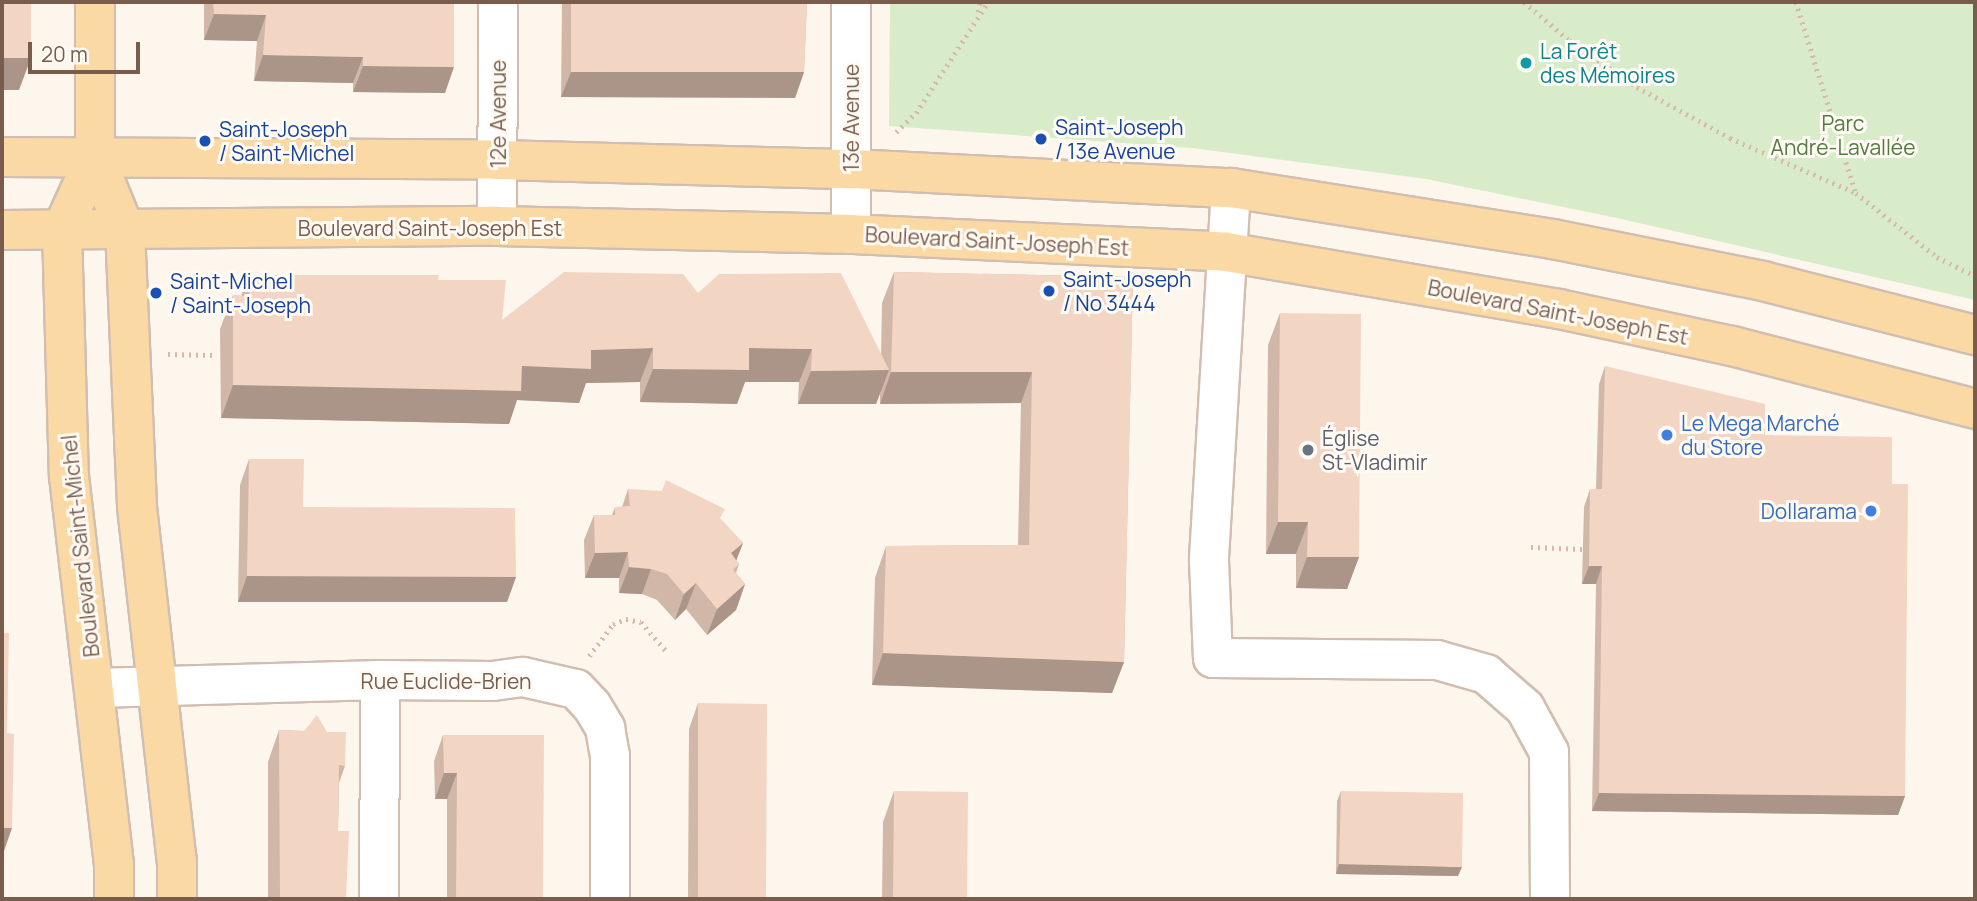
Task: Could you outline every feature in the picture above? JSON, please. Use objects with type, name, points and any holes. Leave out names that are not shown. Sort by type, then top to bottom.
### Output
[{"type":"main road","name":"Boulevard Saint-Michel","points":[[95,2],[95,157],[125,230],[137,507],[177,861],[177,899]]},
{"type":"main road","points":[[2,157],[498,160],[851,169],[1231,188],[1579,244],[1763,281],[1975,335]]},
{"type":"main road","name":"Boulevard Saint-Michel","points":[[95,157],[62,230],[69,476],[114,864],[114,899]]},
{"type":"main road","name":"Boulevard Saint-Joseph Est","points":[[2,230],[497,226],[851,234],[1226,251],[1559,310],[1732,346],[1975,409]]},
{"type":"street","name":"12e Avenue","points":[[497,226],[498,2]]},
{"type":"street","name":"13e Avenue","points":[[851,2],[851,234]]},
{"type":"street","points":[[1231,188],[1209,560],[1213,658],[1437,660],[1486,674],[1525,708],[1549,752],[1550,899]]},
{"type":"street","name":"Rue Euclide-Brien","points":[[95,688],[380,680],[493,681],[523,677],[576,689],[592,706],[605,728],[610,757],[610,899]]},
{"type":"street","points":[[379,899],[380,680]]},
{"type":"path","points":[[977,17],[980,2]]},
{"type":"path","points":[[896,132],[916,113],[988,2]]},
{"type":"path","points":[[1524,2],[1569,40],[1637,87],[1741,144],[1856,193],[1937,257],[1975,276]]},
{"type":"path","points":[[1796,2],[1856,193]]},
{"type":"path","points":[[168,354],[212,355]]},
{"type":"path","points":[[1531,547],[1583,549]]},
{"type":"path","points":[[584,662],[608,628],[625,619],[641,622],[668,653]]},
{"type":"green space","name":"Parc André-Lavallée","points":[[890,2],[1975,2],[1975,300],[1617,218],[1426,179],[1192,148],[889,126]]},
{"type":"building","points":[[2,2],[31,2],[31,58],[2,58]]},
{"type":"building","points":[[213,2],[454,2],[454,67],[363,66],[363,57],[263,55],[266,15],[214,14]]},
{"type":"building","points":[[571,2],[807,2],[804,72],[571,72]]},
{"type":"building","points":[[564,272],[683,274],[698,293],[719,274],[841,273],[889,370],[811,371],[812,349],[749,348],[749,370],[653,369],[653,348],[591,350],[591,369],[522,366],[521,391],[233,385],[233,295],[249,296],[248,275],[439,275],[438,280],[506,280],[502,320]]},
{"type":"building","points":[[894,272],[1133,277],[1124,662],[883,653],[886,546],[1029,545],[1032,372],[891,372]]},
{"type":"building","name":"Église St-Vladimir","points":[[1280,313],[1361,314],[1359,557],[1307,557],[1308,522],[1278,522]]},
{"type":"building","points":[[1605,366],[1765,404],[1765,435],[1892,437],[1892,484],[1908,484],[1905,796],[1599,793],[1602,566],[1589,566],[1590,489],[1602,489]]},
{"type":"building","points":[[249,459],[304,459],[303,507],[515,508],[516,577],[247,576]]},
{"type":"building","points":[[666,480],[725,509],[720,518],[743,543],[731,553],[739,564],[733,570],[745,584],[717,609],[696,583],[684,594],[667,574],[629,567],[628,552],[595,553],[594,515],[615,515],[615,507],[630,506],[628,489],[662,491]]},
{"type":"building","points":[[2,532],[4,633],[9,633],[7,733],[14,734],[12,828],[2,828]]},
{"type":"building","points":[[698,703],[767,704],[766,899],[698,899]]},
{"type":"building","points":[[317,715],[327,732],[346,732],[345,766],[339,765],[338,831],[349,831],[346,898],[351,899],[280,899],[279,730],[304,731]]},
{"type":"building","points":[[443,735],[544,735],[543,899],[456,899],[457,773],[444,773]]},
{"type":"building","points":[[894,791],[968,792],[967,899],[893,899]]},
{"type":"building","points":[[1341,791],[1463,793],[1462,867],[1339,864]]},
{"type":"place","name":"La Forêt des Mémoires","points":[[1526,63]]},
{"type":"place","name":"Saint-Joseph / 13e Avenue","points":[[1041,139]]},
{"type":"place","name":"Saint-Joseph / Saint-Michel","points":[[205,141]]},
{"type":"place","name":"Saint-Joseph / No 3444","points":[[1049,291]]},
{"type":"place","name":"Saint-Michel / Saint-Joseph","points":[[156,293]]},
{"type":"place","name":"Le Mega Marché du Store","points":[[1667,435]]},
{"type":"place","name":"Église St-Vladimir","points":[[1308,450]]},
{"type":"place","name":"Dollarama","points":[[1871,511]]}]
